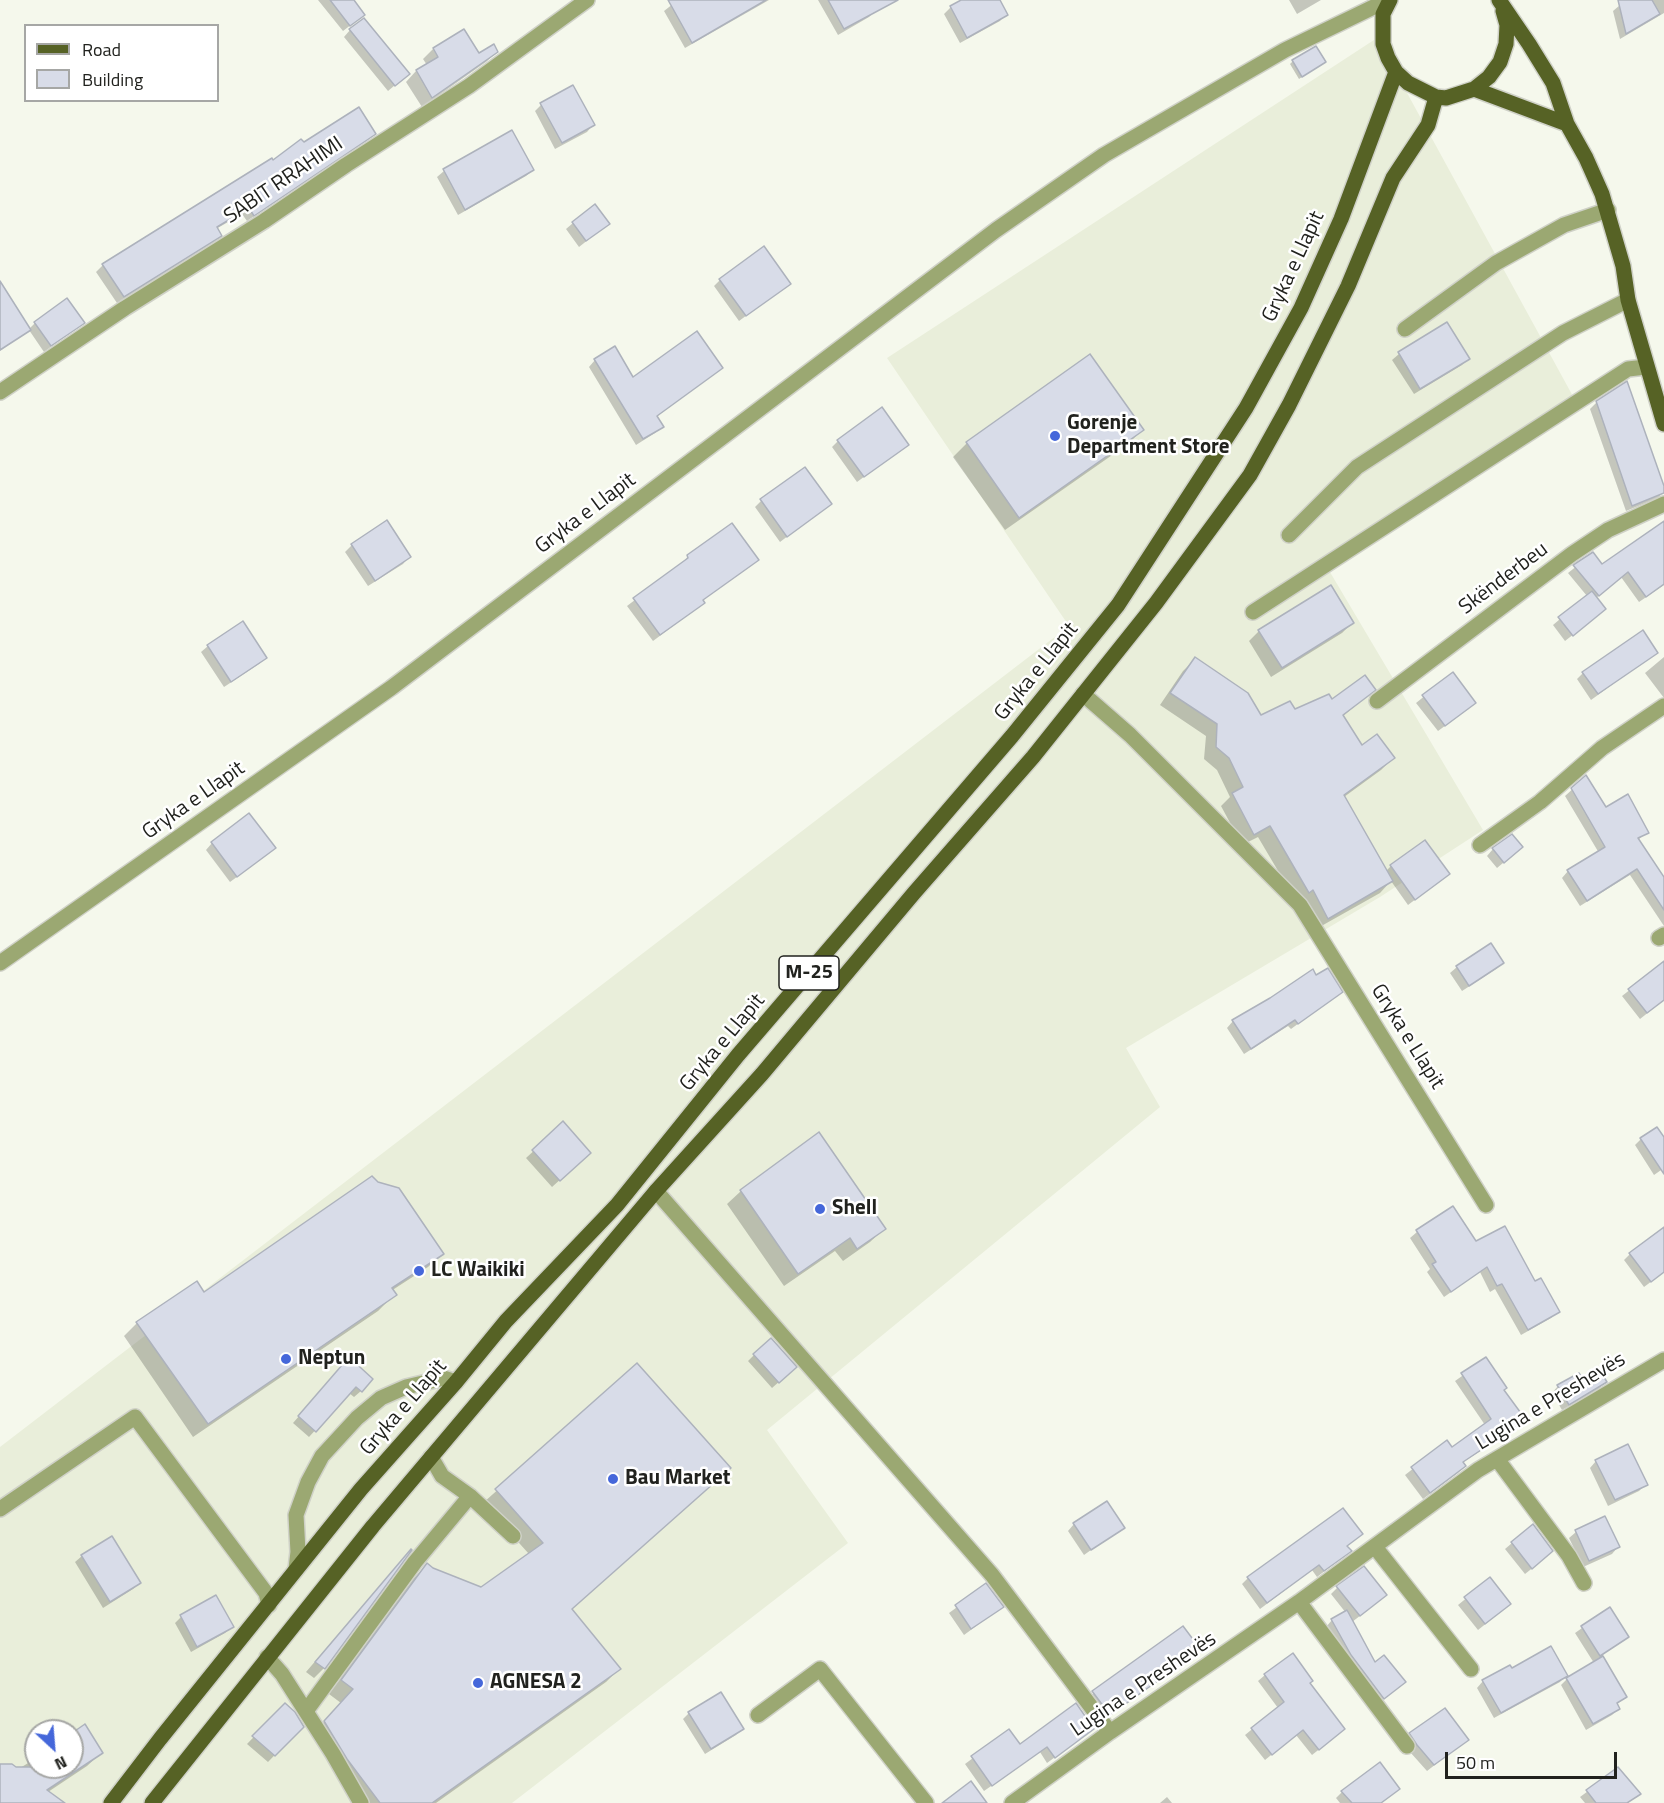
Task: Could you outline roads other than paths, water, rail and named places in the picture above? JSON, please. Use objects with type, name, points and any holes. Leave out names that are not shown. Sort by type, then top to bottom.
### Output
[{"type":"main road","points":[[1389,0],[1383,15],[1383,44],[1396,72],[1408,83],[1436,97],[1446,98],[1474,89],[1489,77],[1500,62],[1506,44],[1507,25],[1498,0]]},
{"type":"main road","points":[[1498,0],[1553,83],[1567,124],[1586,158],[1608,210],[1623,266],[1628,300],[1664,424]]},
{"type":"main road","name":"Gryka e Llapit","points":[[111,1803],[361,1489],[456,1382],[506,1321],[617,1205],[738,1055],[1012,736],[1118,605],[1246,408],[1301,308],[1341,219],[1396,72]]},
{"type":"main road","points":[[1474,89],[1567,124]]},
{"type":"main road","name":"M-25","points":[[152,1803],[373,1526],[656,1191],[762,1074],[914,892],[1033,757],[1156,603],[1251,475],[1289,405],[1348,286],[1393,178],[1428,125],[1436,97]]},
{"type":"street","name":"SABIT RRAHIMI","points":[[0,392],[125,308],[264,221],[346,165],[469,87],[587,0]]},
{"type":"street","name":"Gryka e Llapit","points":[[0,963],[391,688],[1005,224],[1104,155],[1285,50],[1389,0]]},
{"type":"street","points":[[1405,329],[1496,263],[1564,225],[1608,210]]},
{"type":"street","points":[[1288,535],[1357,467],[1563,333],[1628,300]]},
{"type":"street","points":[[1253,612],[1628,369],[1646,367]]},
{"type":"street","name":"Skënderbeu","points":[[1377,701],[1572,554],[1608,530],[1664,504]]},
{"type":"street","name":"Gryka e Llapit","points":[[1083,694],[1138,742],[1300,905],[1486,1205]]},
{"type":"street","points":[[1480,845],[1540,802],[1602,748],[1664,706]]},
{"type":"street","points":[[656,1191],[992,1575],[1110,1732]]},
{"type":"street","name":"Lugina e Preshevës","points":[[1012,1803],[1110,1732],[1299,1602],[1478,1470],[1664,1360]]},
{"type":"street","points":[[296,1569],[298,1552],[296,1515],[308,1482],[322,1456],[357,1418],[381,1398],[406,1386],[444,1378],[456,1382]]},
{"type":"street","points":[[0,1509],[135,1417],[266,1593],[269,1605]]},
{"type":"street","points":[[432,1457],[442,1476],[470,1496],[513,1536]]},
{"type":"street","points":[[1497,1459],[1569,1556],[1584,1583]]},
{"type":"street","points":[[306,1711],[416,1562],[470,1496]]},
{"type":"street","points":[[1375,1547],[1471,1669]]},
{"type":"street","points":[[1299,1602],[1407,1746]]},
{"type":"street","points":[[267,1657],[282,1674],[306,1711],[361,1803]]},
{"type":"street","points":[[758,1715],[820,1669],[926,1803]]},
{"type":"place","name":"Gorenje Department Store","points":[[1055,436]]},
{"type":"place","name":"Shell","points":[[820,1209]]},
{"type":"place","name":"LC Waikiki","points":[[419,1271]]},
{"type":"place","name":"Neptun","points":[[286,1359]]},
{"type":"place","name":"Bau Market","points":[[613,1479]]},
{"type":"place","name":"AGNESA 2","points":[[478,1683]]}]
